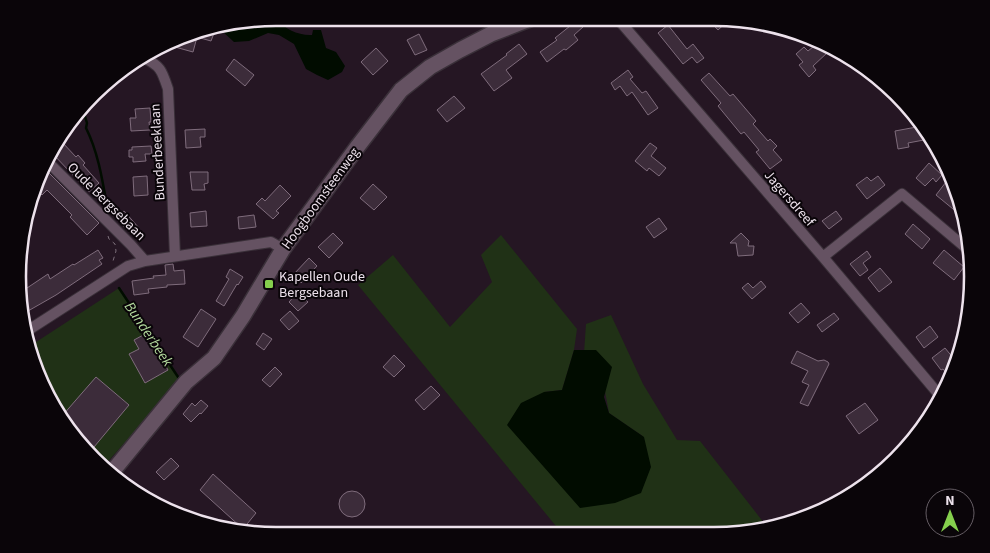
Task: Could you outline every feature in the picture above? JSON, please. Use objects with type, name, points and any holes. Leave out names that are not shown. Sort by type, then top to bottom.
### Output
[{"type":"street","name":"Hoogboomsteenweg","points":[[115,468],[186,382],[214,358],[243,316],[283,249],[401,90],[430,67],[491,34],[512,26]]},
{"type":"street","name":"Jagersdreef","points":[[624,26],[823,257],[936,392]]},
{"type":"street","name":"Bunderbeeklaan","points":[[150,61],[162,70],[168,88],[175,256]]},
{"type":"street","name":"Oude Bergsebaan","points":[[52,166],[132,245],[145,261]]},
{"type":"street","points":[[823,257],[902,194],[962,245]]},
{"type":"street","points":[[32,329],[128,266],[145,261],[271,242],[283,249]]},
{"type":"path","points":[[102,215],[102,225],[108,230],[109,239],[115,244],[116,251],[112,261],[115,264],[117,273]]},
{"type":"green space","points":[[501,235],[577,329],[574,350],[562,390],[544,392],[644,437],[609,413],[602,375],[584,353],[586,324],[611,315],[643,384],[677,440],[700,441],[763,522],[714,527],[557,527],[358,285],[393,255],[450,327],[492,282],[481,255]]},
{"type":"green space","points":[[119,288],[180,380],[108,462],[88,442],[68,416],[45,372],[35,342]]},
{"type":"shaded area","points":[[276,26],[285,26],[297,33],[307,35],[312,35],[313,30],[321,30],[326,48],[336,52],[345,66],[342,72],[328,80],[306,69],[294,44],[279,35],[268,33],[249,41],[234,42],[223,32],[244,28]]},
{"type":"shaded area","points":[[574,350],[596,350],[612,367],[604,397],[609,413],[644,437],[651,467],[641,493],[615,503],[580,508],[507,425],[521,403],[544,392],[562,390]]},
{"type":"building","points":[[570,26],[584,26],[574,35],[578,40],[547,62],[540,52],[557,40],[555,38]]},
{"type":"building","points":[[669,26],[687,49],[693,44],[704,58],[697,63],[692,57],[683,64],[658,33]]},
{"type":"building","points":[[419,34],[427,50],[415,55],[407,40]]},
{"type":"building","points":[[213,35],[211,41],[201,38]]},
{"type":"building","points":[[196,40],[193,52],[176,47]]},
{"type":"building","points":[[519,44],[527,54],[506,70],[512,78],[494,91],[481,74]]},
{"type":"building","points":[[804,47],[808,51],[813,47],[827,53],[813,66],[816,70],[809,77],[799,65],[803,62],[796,54]]},
{"type":"building","points":[[376,48],[388,61],[373,75],[361,62]]},
{"type":"building","points":[[234,59],[254,75],[245,86],[226,70]]},
{"type":"building","points":[[628,70],[633,77],[630,79],[642,93],[646,91],[658,108],[648,115],[632,92],[627,96],[620,86],[615,90],[611,83]]},
{"type":"building","points":[[709,73],[730,96],[733,94],[756,121],[753,124],[768,141],[770,139],[777,146],[773,150],[782,160],[770,169],[756,152],[759,150],[744,132],[741,134],[718,106],[721,103],[701,80]]},
{"type":"building","points":[[454,96],[465,108],[447,122],[437,110]]},
{"type":"building","points":[[150,108],[150,130],[131,131],[130,118],[136,118],[135,109]]},
{"type":"building","points":[[915,127],[924,140],[908,143],[909,147],[898,149],[895,131]]},
{"type":"building","points":[[205,129],[205,137],[200,137],[201,147],[186,148],[185,130]]},
{"type":"building","points":[[650,143],[657,148],[651,156],[666,168],[659,176],[649,168],[647,171],[635,161]]},
{"type":"building","points":[[64,144],[76,157],[78,155],[85,163],[83,165],[99,183],[89,192],[56,158]]},
{"type":"building","points":[[151,146],[152,154],[145,154],[146,161],[133,162],[133,157],[129,157],[129,150],[132,150],[132,147]]},
{"type":"building","points":[[929,163],[942,175],[936,182],[933,178],[925,186],[916,178]]},
{"type":"building","points":[[190,172],[208,172],[208,183],[204,184],[205,190],[192,190]]},
{"type":"building","points":[[49,173],[99,223],[87,235],[70,217],[72,215],[47,190],[42,195],[41,194]]},
{"type":"building","points":[[147,176],[148,195],[134,196],[133,177]]},
{"type":"building","points":[[878,176],[885,185],[867,199],[856,185],[867,177],[871,181]]},
{"type":"building","points":[[946,183],[954,210],[936,195]]},
{"type":"building","points":[[373,184],[387,197],[374,210],[360,198]]},
{"type":"building","points":[[280,185],[291,196],[276,211],[279,213],[273,219],[256,204],[262,198],[265,201]]},
{"type":"building","points":[[124,211],[139,228],[132,235],[116,218]]},
{"type":"building","points":[[206,211],[207,226],[191,227],[190,213]]},
{"type":"building","points":[[836,211],[842,219],[829,229],[822,221]]},
{"type":"building","points":[[254,215],[256,227],[239,229],[238,217]]},
{"type":"building","points":[[659,218],[667,229],[654,238],[646,227]]},
{"type":"building","points":[[913,224],[930,239],[922,249],[905,234]]},
{"type":"building","points":[[333,233],[343,243],[329,258],[318,247]]},
{"type":"building","points":[[741,233],[749,241],[748,246],[754,246],[753,255],[738,256],[736,243],[730,243]]},
{"type":"building","points":[[98,250],[103,258],[99,260],[102,264],[28,311],[27,288],[48,274],[50,279]]},
{"type":"building","points":[[944,250],[963,268],[954,280],[933,263]]},
{"type":"building","points":[[867,251],[871,257],[863,263],[868,270],[860,276],[850,264]]},
{"type":"building","points":[[309,258],[317,266],[301,283],[293,275]]},
{"type":"building","points":[[173,264],[174,271],[184,270],[185,284],[148,289],[149,293],[134,295],[132,281],[166,275],[165,265]]},
{"type":"building","points":[[880,268],[892,282],[879,292],[868,278]]},
{"type":"building","points":[[230,269],[243,277],[224,306],[216,301],[229,279],[226,277]]},
{"type":"building","points":[[761,281],[766,287],[752,299],[742,288],[748,283],[753,288]]},
{"type":"building","points":[[298,292],[308,302],[298,311],[289,302]]},
{"type":"building","points":[[801,303],[810,313],[798,323],[789,313]]},
{"type":"building","points":[[201,309],[216,319],[198,347],[183,337]]},
{"type":"building","points":[[290,311],[299,321],[289,330],[280,320]]},
{"type":"building","points":[[834,313],[839,319],[822,332],[817,325]]},
{"type":"building","points":[[930,326],[938,337],[924,348],[916,337]]},
{"type":"building","points":[[147,333],[168,370],[145,383],[129,354],[139,349],[134,340]]},
{"type":"building","points":[[263,333],[272,339],[264,350],[256,344]]},
{"type":"building","points":[[945,348],[951,355],[945,372],[943,369],[941,370],[932,358]]},
{"type":"building","points":[[797,351],[818,361],[824,360],[829,364],[808,406],[800,403],[809,385],[802,382],[808,371],[791,363]]},
{"type":"building","points":[[394,355],[405,366],[394,377],[383,367]]},
{"type":"building","points":[[275,367],[282,374],[270,387],[262,380]]},
{"type":"building","points":[[96,377],[129,405],[94,447],[66,412]]},
{"type":"building","points":[[431,386],[440,395],[424,410],[415,400]]},
{"type":"building","points":[[201,400],[208,406],[191,422],[183,414],[192,403],[195,406]]},
{"type":"building","points":[[865,403],[878,420],[859,434],[846,416]]},
{"type":"building","points":[[171,458],[179,466],[164,480],[156,472]]},
{"type":"building","points":[[213,474],[256,513],[246,525],[237,524],[200,490]]},
{"type":"building","points":[[352,491],[361,495],[365,504],[361,513],[352,517],[343,513],[339,504],[343,495]]},
{"type":"waterway","name":"Bunderbeek","points":[[85,115],[87,123],[86,128],[100,169],[108,212]]},
{"type":"waterway","name":"Bunderbeek","points":[[119,288],[180,380]]},
{"type":"place","name":"Kapellen Oude Bergsebaan","points":[[269,284]]}]
